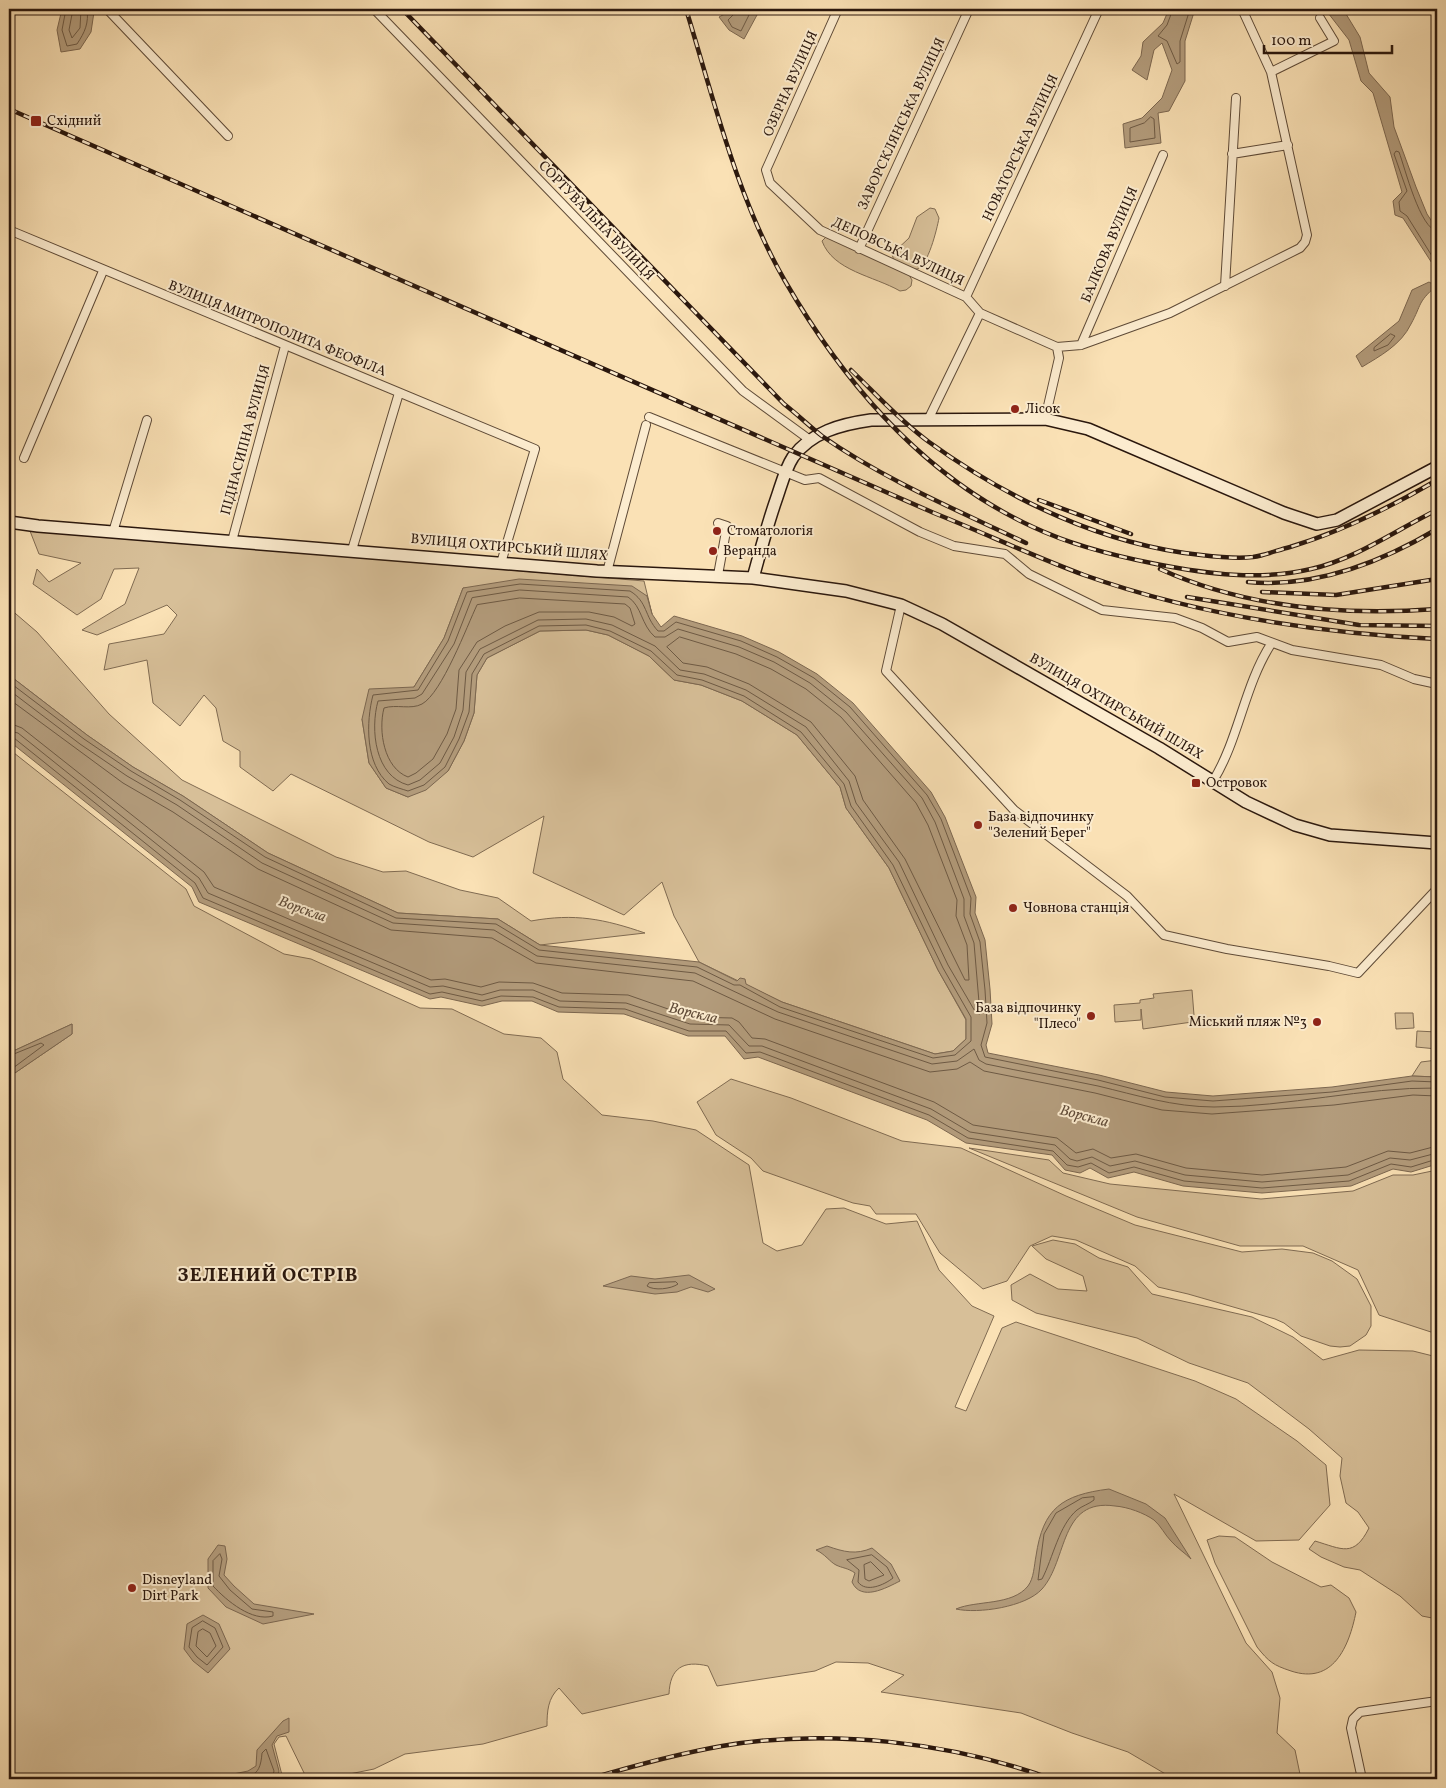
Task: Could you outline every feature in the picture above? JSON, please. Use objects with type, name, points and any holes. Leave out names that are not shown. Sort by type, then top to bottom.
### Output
[{"type":"main road","points":[[753,578],[761,545],[792,458],[810,440],[836,427],[871,420],[1045,418],[1088,429],[1284,513],[1318,524],[1337,520],[1437,467]]},
{"type":"main road","name":"ВУЛИЦЯ ОХТИРСЬКИЙ ШЛЯХ","points":[[9,522],[607,572],[718,575],[846,591],[901,605],[942,624],[1256,806],[1295,825],[1321,832],[1349,836],[1437,843]]},
{"type":"street","points":[[107,9],[228,136]]},
{"type":"street","name":"СОРТУВАЛЬНА ВУЛИЦЯ","points":[[374,9],[743,391],[810,440]]},
{"type":"street","name":"ОЗЕРНА ВУЛИЦЯ","points":[[766,170],[838,9]]},
{"type":"street","name":"ЗАВОРСКЛЯНСЬКА ВУЛИЦЯ","points":[[858,249],[969,9]]},
{"type":"street","name":"НОВАТОРСЬКА ВУЛИЦЯ","points":[[966,297],[1099,9]]},
{"type":"street","points":[[1232,154],[1288,145],[1271,72],[1242,9]]},
{"type":"street","points":[[1271,72],[1334,41],[1320,18]]},
{"type":"street","points":[[1225,286],[1236,98]]},
{"type":"street","name":"ДЕПОВСЬКА ВУЛИЦЯ","points":[[766,170],[770,183],[820,230],[966,297],[980,313],[1057,347],[1081,345],[1170,313],[1300,248],[1307,235],[1288,145]]},
{"type":"street","name":"БАЛКОВА ВУЛИЦЯ","points":[[1081,345],[1163,155]]},
{"type":"street","name":"ВУЛИЦЯ МИТРОПОЛИТА ФЕОФІЛА","points":[[9,230],[103,271],[535,449],[501,563]]},
{"type":"street","points":[[24,458],[103,271]]},
{"type":"street","points":[[928,420],[980,313]]},
{"type":"street","name":"ПІДНАСИПНА ВУЛИЦЯ","points":[[232,541],[285,346]]},
{"type":"street","points":[[1045,418],[1059,358],[1057,347]]},
{"type":"street","points":[[352,550],[399,393]]},
{"type":"street","points":[[113,532],[147,420]]},
{"type":"street","points":[[607,572],[647,421],[805,480],[819,478],[920,532],[954,546],[1005,554],[1029,574],[1102,610],[1174,618],[1202,628],[1228,642],[1258,637],[1271,644],[1292,650],[1381,665],[1414,680],[1437,684]]},
{"type":"street","points":[[718,523],[728,526],[718,575]]},
{"type":"street","points":[[901,605],[886,671],[1008,804],[1127,896],[1164,936],[1358,973],[1437,889]]},
{"type":"street","points":[[1213,781],[1222,766],[1259,663],[1271,644]]},
{"type":"street","points":[[1362,1779],[1351,1728],[1353,1719],[1360,1712],[1437,1701]]},
{"type":"shaded area","points":[[930,208],[935,209],[939,218],[925,261],[915,269],[894,261],[892,254],[909,238],[917,217]]},
{"type":"shaded area","points":[[827,236],[909,275],[912,280],[911,286],[906,290],[900,291],[855,272],[835,259],[827,251],[822,241]]},
{"type":"shaded area","points":[[30,531],[644,581],[652,614],[647,596],[463,588],[444,638],[414,687],[362,719],[369,763],[386,788],[408,797],[448,771],[464,741],[474,713],[477,675],[487,658],[540,631],[586,630],[608,635],[649,656],[674,680],[701,685],[742,701],[797,735],[840,787],[846,808],[889,868],[938,970],[966,1020],[966,1039],[953,1051],[935,1054],[782,1002],[699,962],[674,916],[662,882],[624,915],[533,873],[544,816],[473,857],[429,842],[291,774],[273,791],[240,767],[240,751],[223,741],[216,708],[204,695],[180,726],[153,703],[147,660],[104,670],[109,644],[164,634],[177,615],[167,605],[97,635],[82,630],[125,604],[139,568],[114,569],[101,599],[77,615],[33,584],[37,569],[49,582],[81,563],[39,554]]},
{"type":"shaded area","points":[[9,608],[37,632],[109,714],[182,780],[336,857],[383,872],[406,871],[460,890],[498,898],[531,921],[562,918],[589,919],[616,924],[645,933],[540,945],[498,919],[398,913],[268,853],[183,796],[133,767],[87,735],[9,675]]},
{"type":"shaded area","points":[[9,749],[186,889],[194,906],[284,954],[311,959],[420,1008],[452,1009],[504,1034],[541,1038],[557,1052],[563,1079],[602,1115],[653,1121],[696,1130],[749,1165],[763,1243],[777,1251],[802,1245],[826,1209],[844,1208],[886,1224],[917,1221],[939,1270],[972,1306],[994,1316],[955,1407],[966,1411],[1002,1328],[1016,1322],[1195,1381],[1236,1399],[1297,1441],[1326,1465],[1330,1505],[1299,1540],[1256,1541],[1174,1494],[1246,1643],[1272,1672],[1280,1698],[1277,1733],[1295,1750],[1301,1779],[1174,1779],[1128,1752],[1021,1713],[881,1692],[904,1675],[868,1663],[836,1662],[815,1671],[717,1686],[708,1666],[699,1664],[685,1665],[675,1672],[669,1694],[582,1714],[559,1688],[552,1696],[549,1705],[547,1726],[483,1744],[405,1754],[374,1769],[325,1779],[307,1779],[286,1736],[279,1737],[274,1744],[283,1779],[9,1779],[9,1077],[72,1034],[72,1024],[9,1053]]},
{"type":"shaded area","points":[[1192,990],[1194,1015],[1191,1015],[1192,1022],[1143,1029],[1141,1009],[1141,1020],[1115,1022],[1114,1005],[1140,1003],[1140,1000],[1154,998],[1153,994]]},
{"type":"shaded area","points":[[1395,1013],[1413,1013],[1414,1028],[1396,1029]]},
{"type":"shaded area","points":[[1417,1031],[1437,1032],[1437,1049],[1416,1047]]},
{"type":"shaded area","points":[[1437,1060],[1437,1077],[1412,1076],[1421,1062]]},
{"type":"shaded area","points":[[731,1079],[791,1098],[902,1141],[961,1148],[1135,1225],[1242,1252],[1282,1249],[1313,1253],[1332,1261],[1357,1279],[1371,1306],[1371,1326],[1366,1335],[1350,1346],[1330,1346],[1301,1336],[1284,1323],[1275,1319],[1158,1287],[1135,1266],[1076,1240],[1052,1236],[1030,1246],[1007,1281],[983,1289],[940,1253],[916,1214],[876,1214],[870,1206],[853,1203],[763,1171],[751,1158],[716,1135],[697,1102]]},
{"type":"shaded area","points":[[969,1148],[1049,1160],[1063,1173],[1110,1184],[1261,1199],[1353,1191],[1393,1175],[1413,1175],[1437,1170],[1437,1334],[1379,1315],[1358,1270],[1303,1246],[1240,1246],[1137,1217]]},
{"type":"shaded area","points":[[1053,1240],[1075,1244],[1099,1258],[1128,1267],[1152,1294],[1252,1317],[1293,1337],[1323,1360],[1359,1350],[1413,1351],[1437,1357],[1437,1619],[1422,1616],[1400,1596],[1360,1570],[1344,1567],[1321,1557],[1309,1549],[1315,1541],[1346,1549],[1352,1547],[1358,1544],[1369,1528],[1358,1512],[1346,1503],[1340,1476],[1342,1458],[1309,1429],[1248,1383],[1189,1363],[1137,1338],[1036,1313],[1012,1300],[1011,1285],[1030,1274],[1058,1289],[1087,1291],[1083,1276],[1046,1259],[1032,1246]]},
{"type":"shaded area","points":[[1219,1536],[1235,1537],[1272,1562],[1321,1587],[1331,1585],[1349,1598],[1356,1612],[1353,1625],[1343,1650],[1337,1660],[1328,1668],[1318,1673],[1306,1674],[1291,1671],[1268,1660],[1261,1652],[1215,1563],[1207,1540]]},
{"type":"water","points":[[62,9],[88,9],[94,12],[91,32],[80,49],[61,52],[57,30]]},
{"type":"water","points":[[734,9],[757,9],[757,15],[744,39],[729,30],[719,17]]},
{"type":"water","points":[[1169,9],[1195,9],[1185,41],[1185,81],[1169,111],[1158,113],[1161,143],[1125,148],[1123,124],[1142,118],[1162,98],[1172,70],[1162,43],[1154,50],[1147,80],[1132,70],[1141,56],[1143,42],[1163,23]]},
{"type":"water","points":[[1325,9],[1343,9],[1360,37],[1369,73],[1390,97],[1394,127],[1427,214],[1437,229],[1437,271],[1403,218],[1395,215],[1393,201],[1402,192],[1373,93],[1361,81],[1349,40]]},
{"type":"water","points":[[1429,282],[1436,286],[1423,300],[1402,338],[1390,349],[1362,367],[1356,356],[1399,321],[1412,290]]},
{"type":"water","name":"Ворскла","points":[[519,579],[632,586],[647,596],[652,614],[661,627],[674,616],[742,636],[779,652],[817,674],[853,703],[931,792],[945,817],[976,897],[975,913],[985,940],[990,989],[992,1024],[986,1045],[988,1053],[1099,1075],[1166,1092],[1213,1096],[1332,1087],[1412,1076],[1437,1077],[1437,1164],[1411,1172],[1393,1169],[1351,1186],[1262,1193],[1183,1186],[1134,1172],[1108,1178],[1090,1168],[1080,1173],[1065,1170],[1052,1155],[966,1143],[927,1120],[758,1057],[744,1059],[725,1036],[688,1036],[624,1014],[558,1012],[532,1001],[502,1001],[482,1006],[441,997],[430,999],[199,902],[192,887],[9,741],[9,675],[87,735],[133,767],[183,796],[268,853],[398,913],[498,919],[540,945],[699,962],[737,981],[740,978],[745,979],[746,984],[782,1002],[935,1054],[953,1051],[966,1039],[966,1019],[938,970],[889,868],[846,808],[840,787],[797,735],[742,701],[701,685],[674,680],[649,656],[608,635],[586,630],[540,631],[487,658],[477,675],[474,713],[464,741],[448,771],[426,790],[408,797],[386,788],[369,763],[362,719],[369,689],[414,687],[444,638],[463,588]]},
{"type":"water","points":[[72,1024],[72,1034],[9,1077],[9,1053]]},
{"type":"water","points":[[689,1275],[715,1289],[708,1292],[691,1287],[677,1292],[655,1294],[603,1286],[631,1276],[655,1279]]},
{"type":"water","points":[[1109,1489],[1146,1504],[1165,1518],[1191,1559],[1173,1544],[1150,1517],[1125,1508],[1097,1506],[1084,1512],[1074,1521],[1050,1577],[1042,1589],[1035,1595],[1014,1605],[1001,1608],[976,1611],[956,1609],[1004,1600],[1021,1592],[1032,1579],[1039,1540],[1050,1515],[1067,1500],[1079,1495]]},
{"type":"water","points":[[218,1545],[225,1546],[227,1559],[224,1575],[254,1604],[314,1614],[263,1624],[226,1607],[208,1588],[208,1559]]},
{"type":"water","points":[[827,1546],[850,1552],[872,1548],[891,1564],[900,1581],[874,1592],[861,1591],[852,1582],[855,1573],[836,1565],[816,1550]]},
{"type":"water","points":[[203,1615],[219,1624],[230,1649],[208,1673],[193,1661],[184,1649],[187,1624]]},
{"type":"water","points":[[289,1718],[289,1732],[277,1736],[272,1745],[279,1771],[277,1779],[209,1779],[248,1771],[256,1766],[257,1750],[283,1721]]},
{"type":"railway","points":[[402,9],[784,404],[822,436],[871,467],[922,494],[1026,543]]},
{"type":"railway","points":[[686,9],[740,182],[753,216],[785,281],[833,355],[890,424],[922,454],[957,482],[993,506],[1033,527],[1078,545],[1156,564],[1234,575],[1292,573],[1328,564],[1360,551],[1437,510]]},
{"type":"railway","points":[[9,109],[934,513],[1084,575],[1170,601],[1258,620],[1348,632],[1437,639]]},
{"type":"railway","points":[[851,370],[918,434],[959,463],[991,482],[1024,500],[1093,530],[1164,550],[1227,558],[1247,558],[1263,555],[1310,541],[1347,526],[1437,480]]},
{"type":"railway","points":[[1039,500],[1131,534]]},
{"type":"railway","points":[[1248,582],[1273,583],[1322,577],[1370,562],[1437,529]]},
{"type":"railway","points":[[1160,569],[1226,593],[1261,601],[1331,610],[1402,611],[1437,609]]},
{"type":"railway","points":[[1262,592],[1336,595],[1437,579]]},
{"type":"railway","points":[[1187,597],[1359,625],[1437,626]]},
{"type":"railway","points":[[589,1779],[655,1761],[722,1746],[805,1738],[889,1742],[931,1748],[1013,1766],[1052,1779]]},
{"type":"place","name":"Східний","points":[[36,121]]},
{"type":"place","name":"Лісок","points":[[1015,409]]},
{"type":"place","name":"Стоматологія","points":[[717,531]]},
{"type":"place","name":"Веранда","points":[[713,551]]},
{"type":"place","name":"Островок","points":[[1196,783]]},
{"type":"place","name":"База відпочинку \"Зелений Берег\"","points":[[978,825]]},
{"type":"place","name":"Човнова станція","points":[[1013,908]]},
{"type":"place","name":"База відпочинку \"Плесо\"","points":[[1091,1016]]},
{"type":"place","name":"Міський пляж №3","points":[[1317,1022]]},
{"type":"place","name":"Disneyland Dirt Park","points":[[132,1588]]},
{"type":"district","name":"ЗЕЛЕНИЙ ОСТРІВ","points":[[268,1276]]}]
